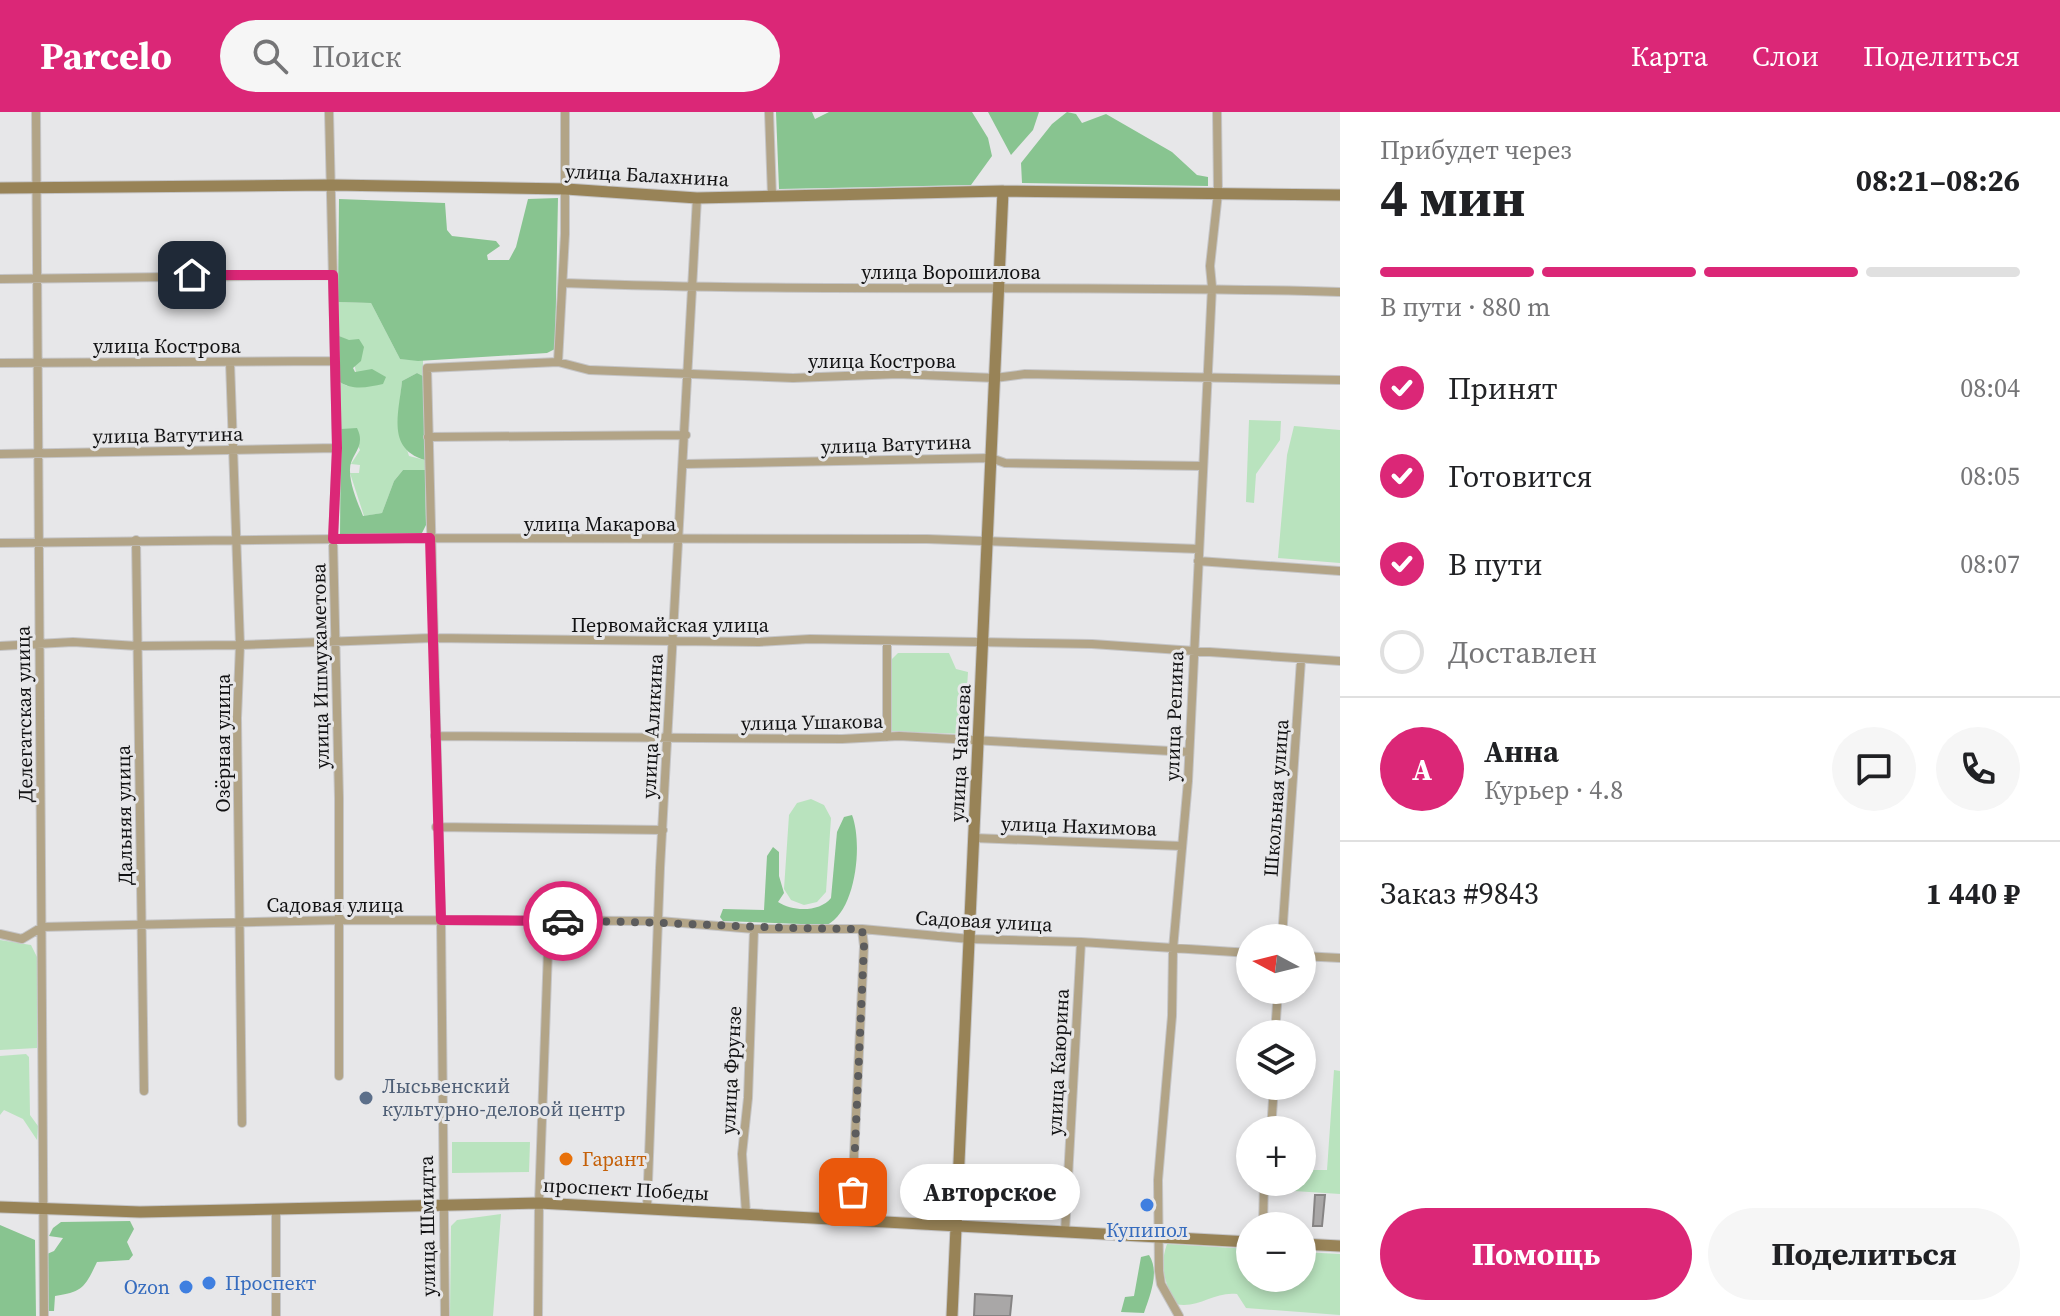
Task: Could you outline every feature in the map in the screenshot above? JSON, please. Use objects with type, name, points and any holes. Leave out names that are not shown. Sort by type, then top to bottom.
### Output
[{"type":"street","name":"Делегатская улица","points":[[36,112],[44,1316]]},
{"type":"street","name":"улица Ишмухаметова","points":[[329,112],[337,448],[333,539],[340,920],[339,1076]]},
{"type":"street","points":[[558,362],[566,189],[565,112]]},
{"type":"street","points":[[769,112],[772,196]]},
{"type":"street","name":"улица Репина","points":[[1179,1316],[1161,1284],[1158,1180],[1189,752],[1212,287],[1210,266],[1218,193],[1217,112]]},
{"type":"street","name":"улица Балахнина","points":[[0,188],[332,185],[566,189],[697,198],[1003,191],[1340,195]]},
{"type":"street","name":"улица Чапаева","points":[[952,1316],[1003,191]]},
{"type":"street","name":"улица Аликина","points":[[647,1208],[663,830],[697,198]]},
{"type":"street","points":[[0,279],[333,275]]},
{"type":"street","name":"улица Ворошилова","points":[[563,283],[692,289],[1212,287],[1340,292]]},
{"type":"street","name":"улица Кострова","points":[[0,363],[333,361]]},
{"type":"street","name":"Озёрная улица","points":[[230,362],[240,645],[237,718],[242,1123]]},
{"type":"street","name":"улица Кострова","points":[[427,368],[558,362],[589,370],[793,378],[898,374],[995,378],[1025,374],[1340,380]]},
{"type":"street","name":"улица Шмидта","points":[[427,368],[436,827],[441,920],[445,1316]]},
{"type":"street","points":[[428,437],[686,435]]},
{"type":"street","name":"улица Ватутина","points":[[0,454],[337,448]]},
{"type":"street","name":"улица Ватутина","points":[[685,464],[991,458],[1005,463],[1203,466]]},
{"type":"street","name":"улица Макарова","points":[[0,543],[430,538],[987,540],[1199,549]]},
{"type":"street","name":"Дальняя улица","points":[[136,540],[144,1091]]},
{"type":"street","points":[[1198,561],[1340,571]]},
{"type":"street","name":"Первомайская улица","points":[[0,646],[73,642],[137,646],[240,645],[432,638],[887,641],[1092,644],[1340,661]]},
{"type":"street","points":[[887,641],[887,737]]},
{"type":"street","name":"Школьная улица","points":[[1283,924],[1301,660]]},
{"type":"street","name":"улица Ушакова","points":[[435,736],[668,739],[887,737],[978,739],[1189,752]]},
{"type":"street","points":[[436,827],[663,830]]},
{"type":"street","name":"улица Нахимова","points":[[974,838],[1182,846]]},
{"type":"street","name":"Садовая улица","points":[[0,934],[22,939],[42,927],[240,921],[659,921],[754,929],[862,929],[970,939],[1081,942],[1236,952]]},
{"type":"street","points":[[538,1316],[549,922]]},
{"type":"street","name":"улица Фрунзе","points":[[746,1213],[742,1154],[748,1098],[754,929]]},
{"type":"street","points":[[851,1219],[859,1082],[862,929]]},
{"type":"street","name":"улица Каюрина","points":[[1065,1232],[1081,942]]},
{"type":"street","points":[[1316,957],[1340,958]]},
{"type":"street","name":"проспект Победы","points":[[0,1207],[140,1212],[276,1211],[539,1203],[1236,1241]]},
{"type":"street","points":[[276,1211],[276,1316]]},
{"type":"street","points":[[1316,1245],[1340,1246]]},
{"type":"green space","points":[[776,112],[812,112],[815,119],[829,112],[972,112],[988,138],[992,156],[971,185],[779,189]]},
{"type":"green space","points":[[988,112],[1039,112],[1033,130],[1011,155]]},
{"type":"green space","points":[[1067,112],[1076,114],[1082,123],[1106,114],[1172,152],[1197,175],[1208,177],[1208,186],[1022,183],[1021,163],[1052,124]]},
{"type":"green space","points":[[558,198],[555,349],[547,353],[418,361],[400,359],[371,303],[338,302],[339,199],[445,203],[447,230],[452,236],[496,241],[500,246],[487,255],[488,260],[509,260],[516,247],[528,199]]},
{"type":"green space","points":[[338,302],[371,303],[400,359],[423,360],[423,376],[417,373],[402,381],[398,421],[409,456],[425,460],[425,470],[403,470],[394,481],[382,513],[364,516],[350,473],[359,473],[360,465],[351,464],[360,450],[350,430],[341,429],[340,382],[347,386],[356,372],[349,341],[339,336]]},
{"type":"green space","points":[[339,336],[349,340],[359,339],[364,347],[361,361],[353,368],[355,372],[372,369],[386,377],[383,384],[356,387],[340,382]]},
{"type":"green space","points":[[417,373],[423,376],[425,460],[405,448],[398,428],[402,381]]},
{"type":"green space","points":[[1249,420],[1281,421],[1280,440],[1256,474],[1254,503],[1246,502]]},
{"type":"green space","points":[[1294,426],[1340,430],[1340,563],[1278,558],[1287,455]]},
{"type":"green space","points":[[357,428],[360,441],[350,465],[350,477],[363,516],[382,513],[394,481],[403,470],[425,470],[426,525],[422,533],[340,534],[341,429]]},
{"type":"green space","points":[[898,653],[949,653],[956,669],[968,672],[964,734],[890,731],[890,661]]},
{"type":"green space","points":[[811,799],[824,805],[831,818],[826,892],[817,902],[804,905],[791,900],[784,889],[789,815],[797,803]]},
{"type":"green space","points":[[852,815],[857,859],[851,892],[837,917],[827,925],[723,921],[720,917],[723,909],[764,910],[767,856],[773,847],[779,852],[779,876],[784,893],[778,902],[791,908],[806,909],[826,903],[831,898],[837,832],[844,817]]},
{"type":"green space","points":[[0,940],[31,945],[37,957],[37,1048],[0,1050]]},
{"type":"green space","points":[[26,1054],[29,1057],[30,1115],[38,1126],[37,1140],[23,1119],[4,1110],[0,1115],[0,1056]]},
{"type":"green space","points":[[1334,1070],[1340,1071],[1340,1194],[1316,1192],[1316,1170],[1327,1170]]},
{"type":"green space","points":[[452,1142],[530,1142],[529,1172],[452,1173]]},
{"type":"green space","points":[[501,1214],[493,1316],[450,1316],[451,1226],[457,1220]]},
{"type":"green space","points":[[130,1221],[134,1229],[127,1242],[133,1255],[129,1260],[97,1262],[82,1287],[72,1293],[55,1296],[54,1311],[48,1311],[47,1254],[54,1251],[63,1238],[49,1236],[53,1228],[61,1222]]},
{"type":"green space","points":[[0,1225],[35,1240],[36,1316],[0,1316]]},
{"type":"green space","points":[[1167,1244],[1236,1248],[1236,1292],[1316,1292],[1316,1253],[1340,1254],[1340,1315],[1246,1308],[1237,1294],[1221,1295],[1192,1304],[1176,1304],[1164,1275],[1163,1260]]},
{"type":"green space","points":[[1149,1255],[1154,1276],[1144,1313],[1121,1312],[1125,1297],[1134,1296],[1141,1257]]},
{"type":"building","points":[[1325,1195],[1322,1226],[1316,1226],[1315,1196]]},
{"type":"building","points":[[975,1294],[1012,1296],[1010,1316],[974,1316]]},
{"type":"way so far","points":[[563,921],[659,921],[754,929],[862,929],[864,946],[853,1192]]},
{"type":"place","name":"Лысьвенский культурно-деловой центр","points":[[366,1098]]},
{"type":"place","name":"Гарант","points":[[566,1159]]},
{"type":"place","name":"Авторское","points":[[853,1192]]},
{"type":"place","name":"Купипол","points":[[1147,1205]]},
{"type":"place","name":"Проспект","points":[[209,1283]]},
{"type":"place","name":"Ozon","points":[[186,1287]]},
{"type":"route","points":[[192,275],[333,275],[337,448],[333,539],[430,538],[441,920],[563,921]]}]
